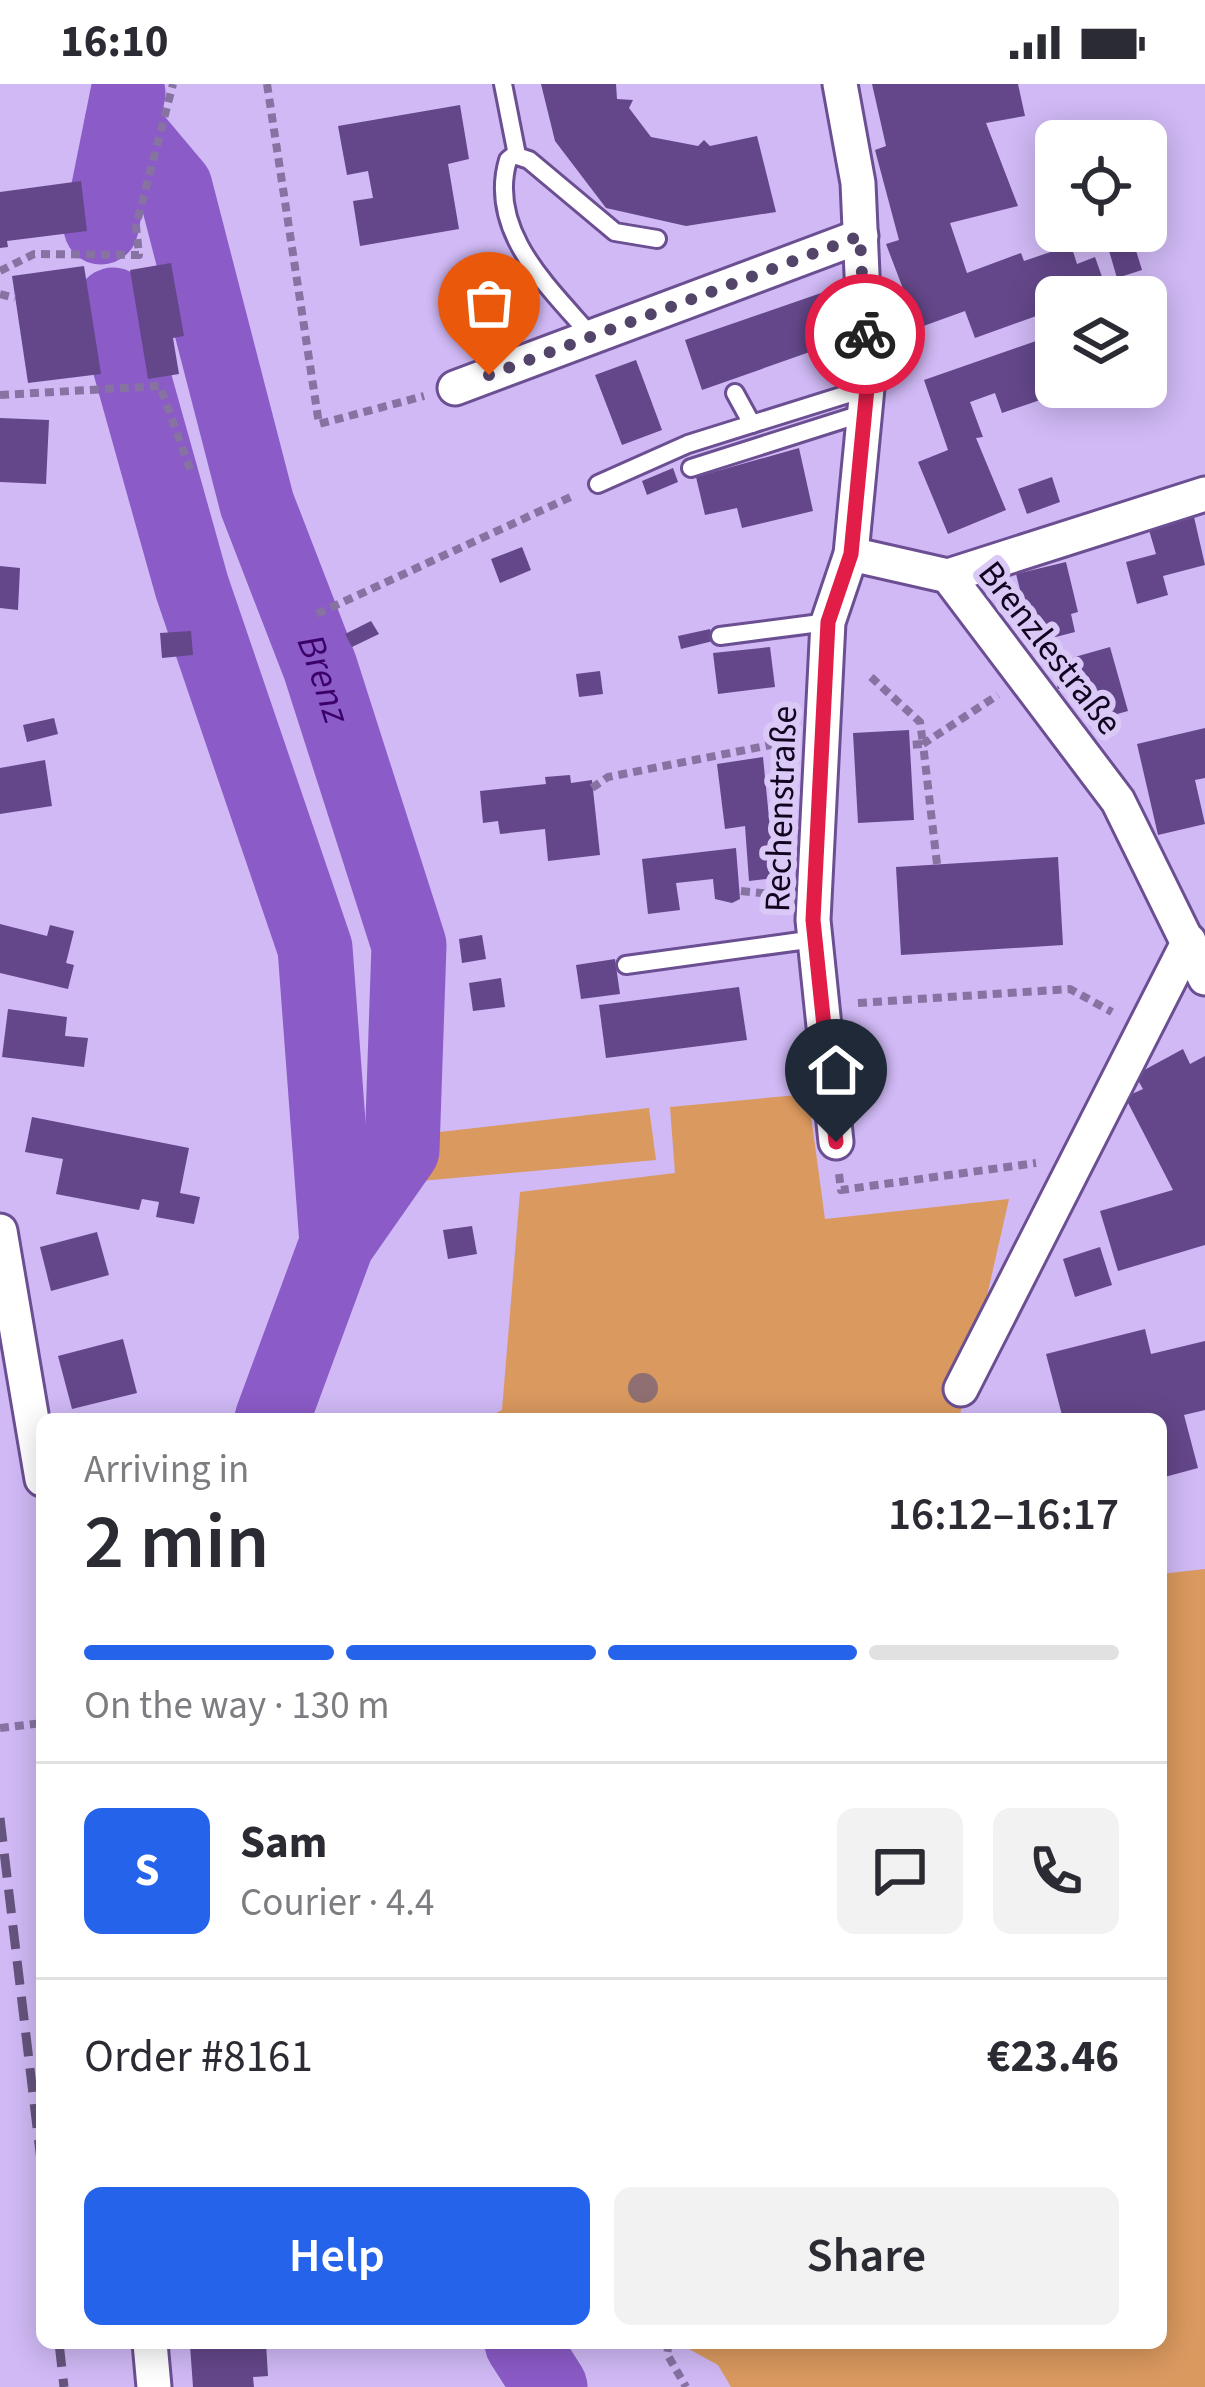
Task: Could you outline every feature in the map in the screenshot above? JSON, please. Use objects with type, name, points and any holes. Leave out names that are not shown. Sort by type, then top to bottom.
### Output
[{"type":"street","points":[[840,84],[858,184],[866,401],[851,554]]},
{"type":"street","points":[[454,388],[860,236]]},
{"type":"street","points":[[948,577],[1205,494]]},
{"type":"street","name":"Brenzlestraße","points":[[851,554],[948,577],[1118,801],[1205,978]]},
{"type":"street","name":"Rechenstraße","points":[[836,1142],[815,938],[828,622],[851,554]]},
{"type":"street","points":[[961,1389],[1189,941]]},
{"type":"street","points":[[0,1231],[36,1444]]},
{"type":"street","points":[[151,2349],[154,2387]]},
{"type":"lane","points":[[503,84],[518,155],[615,232],[657,239]]},
{"type":"lane","points":[[518,155],[508,160],[504,184],[518,252],[592,337]]},
{"type":"lane","points":[[735,393],[752,424]]},
{"type":"lane","points":[[598,484],[688,444],[752,424],[866,401]]},
{"type":"lane","points":[[691,468],[866,401]]},
{"type":"lane","points":[[720,636],[828,622]]},
{"type":"lane","points":[[626,965],[815,938]]},
{"type":"path","points":[[267,84],[319,424],[454,388]]},
{"type":"path","points":[[0,271],[34,254],[139,255],[141,208],[173,86]]},
{"type":"path","points":[[0,294],[15,298]]},
{"type":"path","points":[[0,395],[160,386],[191,472]]},
{"type":"path","points":[[317,614],[598,484]]},
{"type":"path","points":[[871,677],[920,722],[937,864]]},
{"type":"path","points":[[910,745],[923,744],[1024,678]]},
{"type":"path","points":[[592,788],[608,777],[761,743],[822,739]]},
{"type":"path","points":[[752,759],[761,743]]},
{"type":"path","points":[[822,1005],[1070,989],[1145,1029]]},
{"type":"path","points":[[836,1142],[841,1190],[1050,1162],[1071,1178]]},
{"type":"path","points":[[0,1728],[36,1724]]},
{"type":"path","points":[[668,2349],[686,2387]]},
{"type":"shaded area","points":[[110,84],[158,84],[138,152],[110,184],[100,164]]},
{"type":"shaded area","points":[[808,1094],[825,1219],[1009,1199],[960,1413],[496,1413],[502,1410],[520,1192],[675,1173],[670,1107]]},
{"type":"shaded area","points":[[649,1108],[656,1160],[420,1181],[431,1133]]},
{"type":"shaded area","points":[[1205,1569],[1205,2387],[731,2387],[718,2365],[689,2349],[1167,2349],[1167,1573]]},
{"type":"building","points":[[541,84],[616,84],[617,99],[633,100],[629,108],[651,137],[698,146],[704,140],[710,146],[757,136],[776,212],[686,226],[606,208],[555,141]]},
{"type":"building","points":[[872,84],[1018,84],[1025,116],[986,123],[1018,206],[950,223],[967,273],[1021,253],[1024,261],[1050,252],[1073,252],[1077,264],[1095,257],[1102,276],[1035,276],[1035,317],[975,338],[965,311],[918,328],[886,244],[899,240],[875,150],[886,146]]},
{"type":"building","points":[[460,105],[469,159],[448,164],[459,229],[360,246],[353,201],[373,198],[368,171],[347,175],[338,126]]},
{"type":"building","points":[[81,181],[87,231],[7,241],[8,247],[0,248],[0,192]]},
{"type":"building","points":[[1109,252],[1136,252],[1142,270],[1116,276]]},
{"type":"building","points":[[171,263],[184,336],[173,338],[179,374],[148,379],[130,270]]},
{"type":"building","points":[[84,266],[101,374],[28,383],[12,276]]},
{"type":"building","points":[[824,292],[841,341],[702,390],[685,340]]},
{"type":"building","points":[[1035,341],[1035,402],[1002,413],[995,393],[970,402],[983,437],[976,438],[1006,510],[948,534],[918,462],[948,450],[924,380]]},
{"type":"building","points":[[636,360],[662,430],[622,445],[595,375]]},
{"type":"building","points":[[0,418],[49,420],[46,484],[0,482]]},
{"type":"building","points":[[799,448],[813,511],[742,528],[737,508],[705,515],[696,477]]},
{"type":"building","points":[[673,468],[678,482],[647,495],[642,481]]},
{"type":"building","points":[[1052,477],[1060,502],[1027,514],[1018,489]]},
{"type":"building","points":[[1194,517],[1205,565],[1163,576],[1168,595],[1137,604],[1126,562],[1156,554],[1149,530]]},
{"type":"building","points":[[522,547],[531,570],[500,583],[491,559]]},
{"type":"building","points":[[1066,562],[1078,612],[1071,614],[1075,632],[1044,640],[1040,623],[1029,625],[1016,574]]},
{"type":"building","points":[[0,566],[20,568],[18,610],[0,608]]},
{"type":"building","points":[[371,621],[379,634],[352,647],[345,634]]},
{"type":"building","points":[[710,629],[713,641],[681,649],[678,636]]},
{"type":"building","points":[[191,631],[193,655],[162,658],[160,633]]},
{"type":"building","points":[[770,647],[775,687],[718,694],[713,653]]},
{"type":"building","points":[[1110,647],[1128,711],[1092,721],[1082,683],[1058,689],[1050,664]]},
{"type":"building","points":[[600,671],[603,694],[579,697],[576,674]]},
{"type":"building","points":[[54,718],[58,734],[27,742],[23,725]]},
{"type":"building","points":[[1205,728],[1205,778],[1195,780],[1205,824],[1158,835],[1137,744]]},
{"type":"building","points":[[909,730],[914,820],[858,823],[853,733]]},
{"type":"building","points":[[763,757],[775,878],[749,881],[745,826],[725,829],[717,764]]},
{"type":"building","points":[[45,760],[52,806],[0,814],[0,768]]},
{"type":"building","points":[[570,775],[571,783],[592,780],[600,855],[548,861],[545,829],[500,834],[498,821],[483,823],[480,791],[546,784],[545,777]]},
{"type":"building","points":[[736,848],[740,899],[732,903],[715,899],[713,879],[676,883],[680,910],[648,914],[642,859]]},
{"type":"building","points":[[1058,857],[1063,945],[901,955],[896,867]]},
{"type":"building","points":[[0,924],[47,936],[50,925],[74,931],[66,963],[74,965],[68,989],[0,973]]},
{"type":"building","points":[[482,935],[486,959],[462,963],[459,939]]},
{"type":"building","points":[[615,959],[620,994],[581,999],[576,965]]},
{"type":"building","points":[[501,978],[505,1007],[473,1011],[469,983]]},
{"type":"building","points":[[739,987],[747,1040],[606,1058],[599,1005]]},
{"type":"building","points":[[8,1009],[67,1017],[65,1036],[88,1038],[84,1067],[2,1057]]},
{"type":"building","points":[[1183,1049],[1190,1064],[1205,1056],[1205,1245],[1118,1271],[1100,1211],[1173,1190],[1125,1097],[1143,1089],[1135,1075]]},
{"type":"building","points":[[32,1117],[189,1148],[180,1193],[200,1197],[194,1224],[156,1217],[159,1202],[142,1199],[139,1210],[56,1194],[63,1159],[25,1152]]},
{"type":"building","points":[[472,1226],[477,1254],[448,1259],[443,1230]]},
{"type":"building","points":[[97,1232],[109,1275],[51,1291],[40,1247]]},
{"type":"building","points":[[1100,1247],[1112,1285],[1075,1297],[1063,1259]]},
{"type":"building","points":[[1145,1329],[1151,1354],[1205,1341],[1205,1410],[1184,1415],[1198,1468],[1167,1476],[1167,1413],[1061,1413],[1046,1354]]},
{"type":"building","points":[[123,1339],[137,1393],[72,1409],[58,1356]]},
{"type":"building","points":[[190,2349],[266,2349],[268,2376],[253,2377],[254,2387],[193,2387]]},
{"type":"waterway","name":"Brenz","points":[[101,227],[128,93]]},
{"type":"waterway","name":"Brenz","points":[[122,124],[175,187],[257,504],[320,667],[409,945],[402,1150],[337,1243]]},
{"type":"waterway","name":"Brenz","points":[[113,305],[192,587],[315,948],[337,1243],[274,1413]]},
{"type":"waterway","name":"Brenz","points":[[526,2349],[550,2387]]},
{"type":"railway","points":[[0,1818],[36,2119]]},
{"type":"railway","points":[[60,2349],[64,2387]]},
{"type":"way so far","points":[[489,375],[860,236],[865,334]]},
{"type":"route","points":[[836,1142],[813,920],[828,622],[851,554],[867,388],[865,334]]}]
